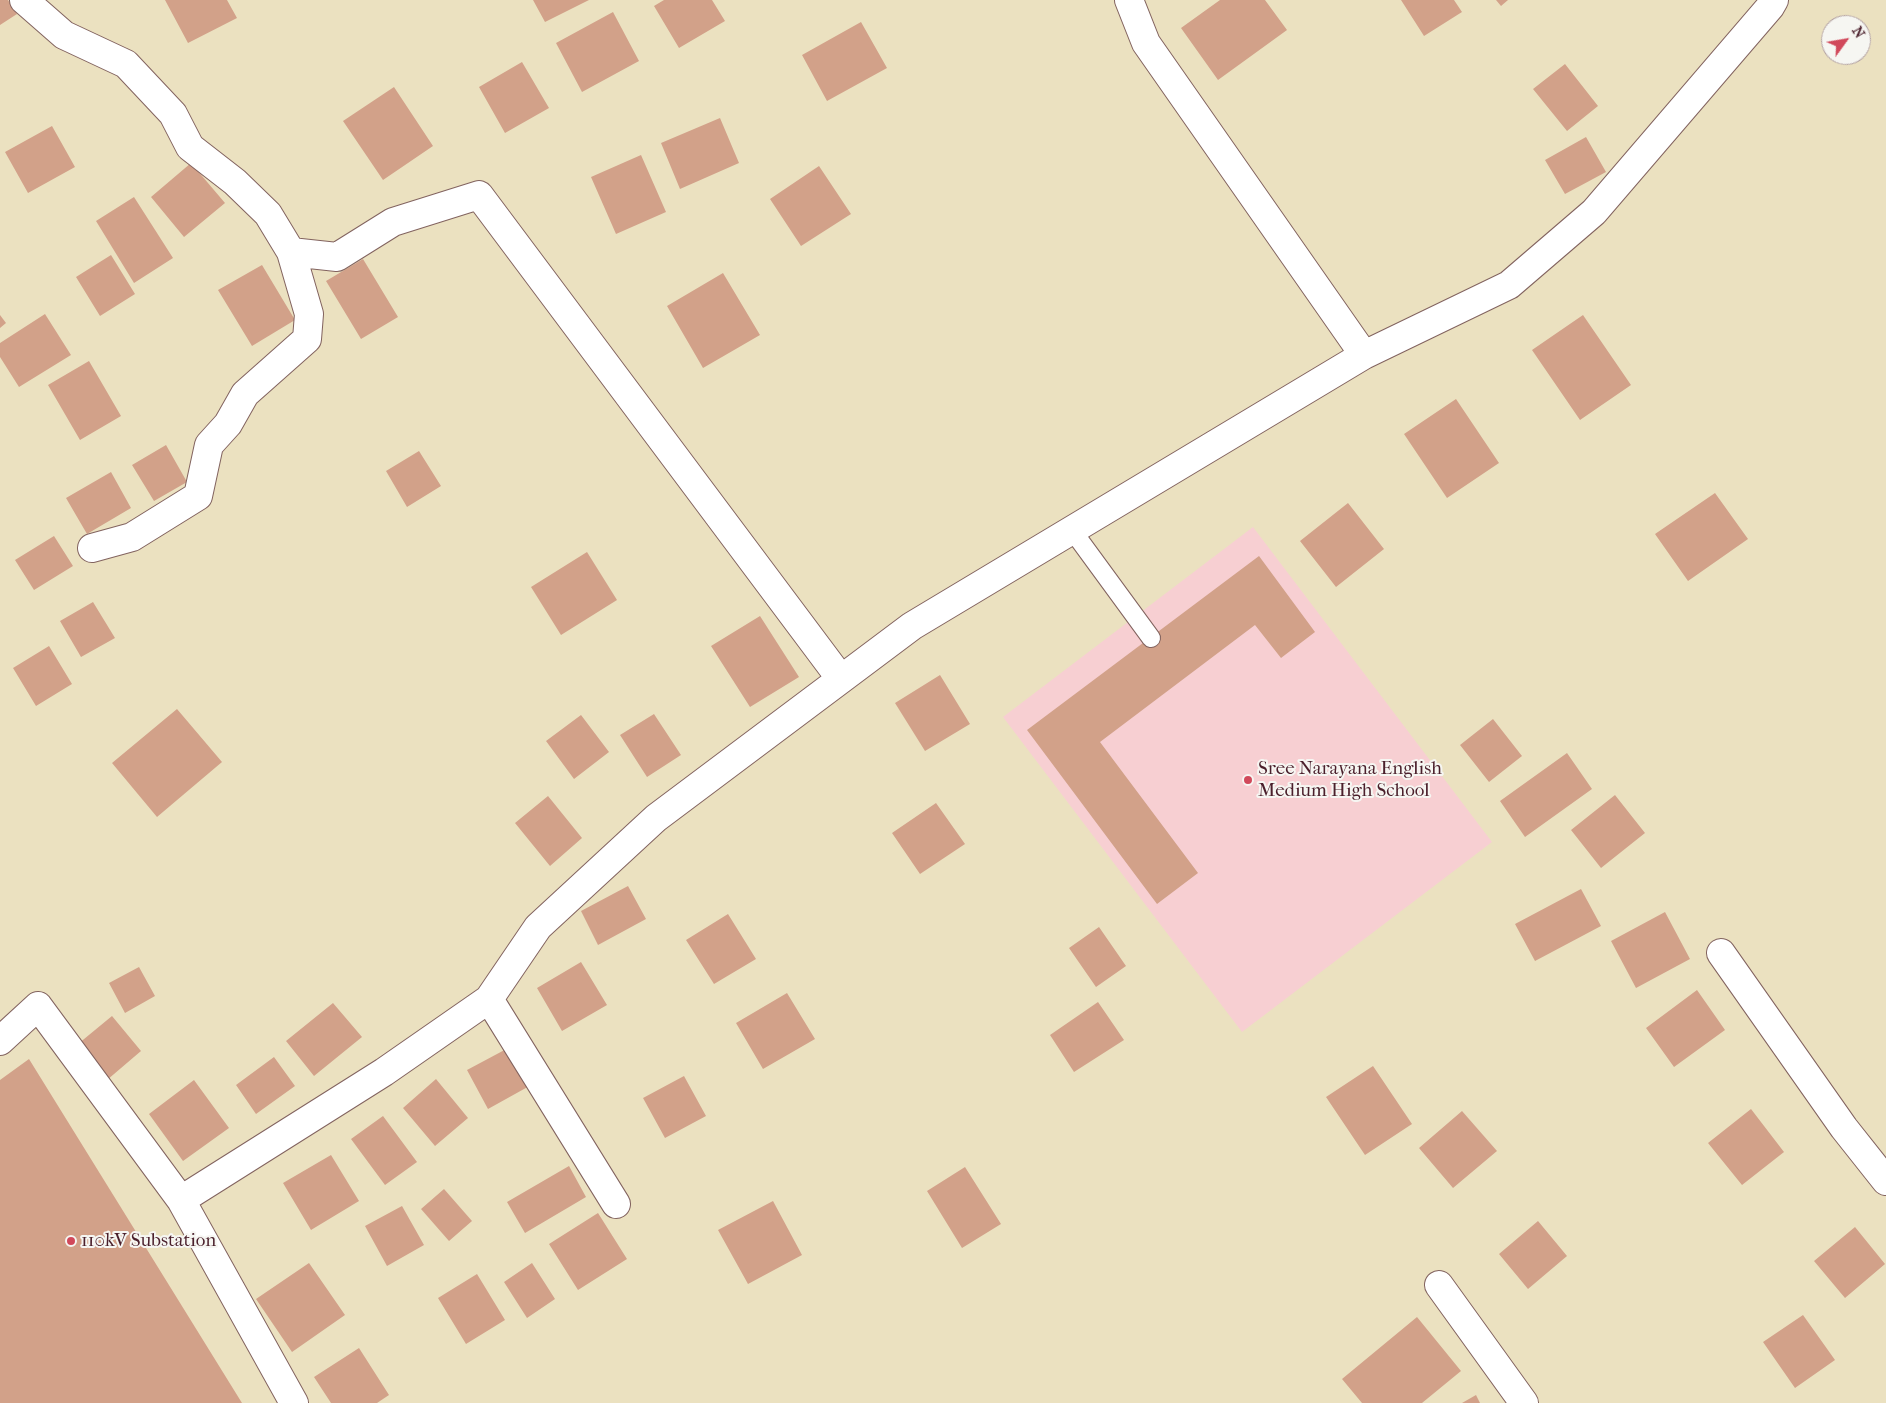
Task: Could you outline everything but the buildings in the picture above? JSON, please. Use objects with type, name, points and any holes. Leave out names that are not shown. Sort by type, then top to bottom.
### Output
[{"type":"street","points":[[24,0],[64,36],[126,64],[173,114],[190,147],[234,182],[268,214],[291,252],[309,314],[307,339],[245,394],[228,424],[209,446],[198,496],[132,537],[92,548]]},
{"type":"street","points":[[1129,0],[1146,43],[1364,355]]},
{"type":"street","points":[[181,1200],[384,1072],[489,998],[538,927],[656,818],[912,626],[1364,355],[1509,285],[1594,212],[1774,0]]},
{"type":"street","points":[[291,252],[337,257],[394,222],[479,195],[841,679]]},
{"type":"street","points":[[1721,953],[1844,1128],[1886,1181]]},
{"type":"street","points":[[489,998],[616,1204]]},
{"type":"street","points":[[0,1041],[38,1006],[181,1200],[294,1403]]},
{"type":"street","points":[[1439,1285],[1524,1403]]},
{"type":"lane","points":[[1072,530],[1151,638]]},
{"type":"shaded area","name":"Sree Narayana English Medium High School","points":[[1253,527],[1492,842],[1242,1032],[1003,717]]},
{"type":"place","name":"Sree Narayana English Medium High School","points":[[1248,780]]},
{"type":"place","name":"110kV Substation","points":[[71,1241]]}]
